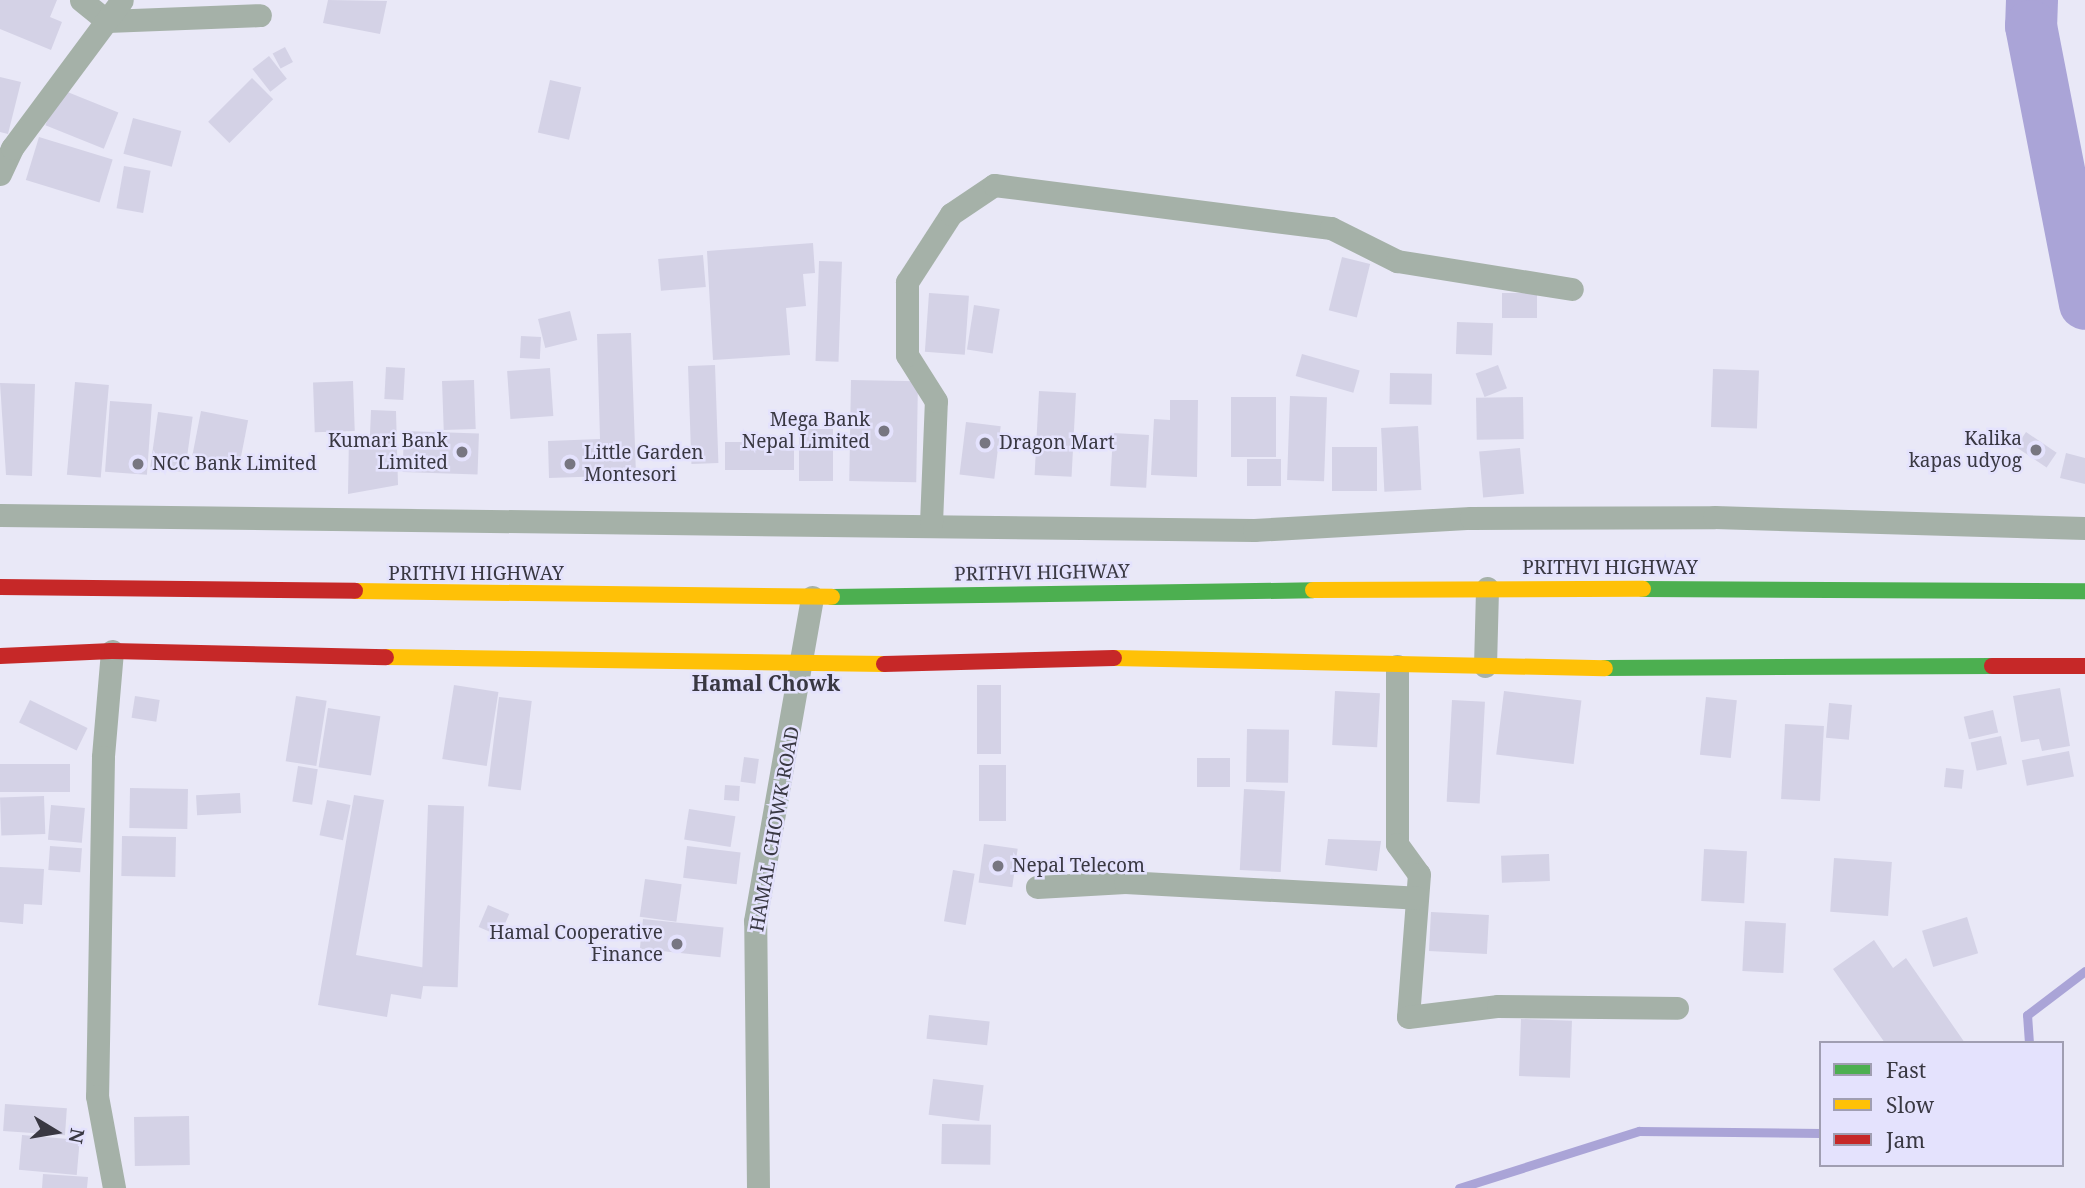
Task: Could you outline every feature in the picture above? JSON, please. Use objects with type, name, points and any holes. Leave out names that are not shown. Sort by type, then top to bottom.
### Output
[{"type":"main road","name":"PRITHVI HIGHWAY","points":[[0,587],[812,597],[1487,588],[2085,592]]},
{"type":"main road","points":[[0,656],[112,651],[805,667],[1072,657],[1398,666],[2085,666]]},
{"type":"street","points":[[82,0],[107,21],[260,15]]},
{"type":"street","points":[[0,174],[12,148],[122,0]]},
{"type":"street","points":[[931,523],[936,401],[907,355],[907,282],[951,214],[994,185],[1331,228],[1397,261],[1572,289]]},
{"type":"street","points":[[0,516],[931,523],[1254,530],[1471,517],[1714,517],[2085,528]]},
{"type":"street","points":[[1485,666],[1487,588]]},
{"type":"street","name":"HAMAL CHOWK ROAD","points":[[758,1188],[755,921],[805,667],[812,597]]},
{"type":"street","points":[[112,651],[103,757],[97,1096],[114,1188]]},
{"type":"street","points":[[1398,666],[1397,844],[1419,874],[1408,1017],[1497,1006],[1677,1008]]},
{"type":"street","points":[[1037,887],[1125,882],[1417,898]]},
{"type":"building","points":[[0,0],[57,0],[50,17],[62,22],[51,50],[0,29]]},
{"type":"building","points":[[328,0],[387,1],[380,34],[323,23]]},
{"type":"building","points":[[285,47],[293,62],[281,69],[273,54]]},
{"type":"building","points":[[269,56],[287,79],[270,92],[252,69]]},
{"type":"building","points":[[0,77],[21,82],[8,134],[0,132]]},
{"type":"building","points":[[252,78],[273,99],[229,143],[208,122]]},
{"type":"building","points":[[550,80],[581,87],[569,140],[538,133]]},
{"type":"building","points":[[60,89],[118,113],[104,149],[45,125]]},
{"type":"building","points":[[133,118],[181,131],[172,167],[123,154]]},
{"type":"building","points":[[39,137],[113,160],[99,203],[26,180]]},
{"type":"building","points":[[124,166],[151,171],[143,213],[117,208]]},
{"type":"building","points":[[813,243],[815,273],[803,274],[806,306],[786,308],[790,355],[713,360],[707,251]]},
{"type":"building","points":[[703,255],[706,287],[661,291],[658,259]]},
{"type":"building","points":[[1342,257],[1370,264],[1357,317],[1329,310]]},
{"type":"building","points":[[819,261],[842,262],[838,362],[816,361]]},
{"type":"building","points":[[929,293],[969,296],[965,355],[925,352]]},
{"type":"building","points":[[1502,293],[1537,293],[1537,318],[1502,318]]},
{"type":"building","points":[[974,305],[1000,309],[993,354],[967,349]]},
{"type":"building","points":[[570,311],[577,340],[545,348],[538,319]]},
{"type":"building","points":[[1457,322],[1493,323],[1492,355],[1456,354]]},
{"type":"building","points":[[631,333],[636,475],[549,478],[548,441],[600,439],[597,334]]},
{"type":"building","points":[[521,336],[541,337],[540,359],[520,358]]},
{"type":"building","points":[[1302,354],[1360,371],[1353,393],[1296,376]]},
{"type":"building","points":[[715,365],[718,463],[691,464],[688,366]]},
{"type":"building","points":[[1498,365],[1507,388],[1485,397],[1476,374]]},
{"type":"building","points":[[386,367],[405,368],[403,400],[384,399]]},
{"type":"building","points":[[550,368],[553,416],[510,419],[507,371]]},
{"type":"building","points":[[1713,369],[1759,371],[1757,429],[1711,427]]},
{"type":"building","points":[[1390,373],[1432,374],[1431,405],[1389,404]]},
{"type":"building","points":[[474,380],[476,429],[444,430],[442,381]]},
{"type":"building","name":"Mega Bank Nepal Limited","points":[[851,380],[918,381],[916,482],[849,481]]},
{"type":"building","points":[[353,381],[355,431],[315,432],[313,382]]},
{"type":"building","points":[[75,382],[109,385],[101,478],[67,475]]},
{"type":"building","points":[[0,383],[35,384],[32,476],[6,475]]},
{"type":"building","points":[[1039,391],[1076,393],[1072,477],[1035,475]]},
{"type":"building","points":[[1290,396],[1327,397],[1324,481],[1287,480]]},
{"type":"building","points":[[1231,397],[1276,397],[1276,457],[1231,457]]},
{"type":"building","points":[[1523,397],[1524,439],[1477,440],[1476,398]]},
{"type":"building","points":[[1170,400],[1198,400],[1197,477],[1151,475],[1154,419],[1170,420]]},
{"type":"building","points":[[110,401],[152,404],[147,475],[105,472]]},
{"type":"building","points":[[371,410],[396,411],[398,485],[348,494],[349,434],[370,435]]},
{"type":"building","points":[[201,411],[248,420],[240,464],[192,455]]},
{"type":"building","points":[[158,412],[193,417],[185,472],[150,467]]},
{"type":"building","points":[[966,422],[1001,426],[994,479],[960,475]]},
{"type":"building","points":[[1418,426],[1421,490],[1384,492],[1381,428]]},
{"type":"building","points":[[799,429],[833,429],[833,481],[799,481]]},
{"type":"building","points":[[404,431],[479,434],[478,475],[403,472]]},
{"type":"building","name":"Kalika kapas udyog","points":[[2026,432],[2057,453],[2047,468],[2016,447]]},
{"type":"building","points":[[1113,433],[1149,435],[1146,488],[1110,486]]},
{"type":"building","points":[[725,442],[794,442],[794,470],[725,470]]},
{"type":"building","points":[[1332,447],[1377,447],[1377,491],[1332,491]]},
{"type":"building","points":[[1520,448],[1524,494],[1483,497],[1479,452]]},
{"type":"building","points":[[2066,453],[2085,458],[2085,484],[2060,478]]},
{"type":"building","points":[[1247,459],[1281,459],[1281,486],[1247,486]]},
{"type":"building","points":[[454,685],[498,692],[487,766],[442,759]]},
{"type":"building","points":[[977,685],[1001,685],[1001,754],[977,754]]},
{"type":"building","points":[[2060,688],[2070,746],[2042,751],[2039,739],[2021,742],[2013,696]]},
{"type":"building","points":[[1335,691],[1380,693],[1377,747],[1332,745]]},
{"type":"building","points":[[1504,691],[1581,701],[1574,764],[1496,755]]},
{"type":"building","points":[[135,696],[160,700],[156,722],[132,718]]},
{"type":"building","points":[[296,696],[327,701],[316,766],[286,761]]},
{"type":"building","points":[[499,697],[532,701],[521,790],[488,786]]},
{"type":"building","points":[[1706,697],[1737,700],[1731,758],[1700,755]]},
{"type":"building","points":[[30,700],[88,728],[77,751],[19,722]]},
{"type":"building","points":[[1452,700],[1485,702],[1480,804],[1447,802]]},
{"type":"building","points":[[1829,703],[1852,705],[1849,740],[1826,738]]},
{"type":"building","points":[[328,708],[380,716],[371,776],[319,767]]},
{"type":"building","points":[[1993,710],[1998,732],[1969,739],[1964,717]]},
{"type":"building","points":[[1785,724],[1824,726],[1820,801],[1781,799]]},
{"type":"building","points":[[1247,729],[1289,730],[1288,783],[1246,782]]},
{"type":"building","points":[[2001,736],[2007,764],[1977,771],[1971,742]]},
{"type":"building","points":[[2069,751],[2074,777],[2027,786],[2022,760]]},
{"type":"building","points":[[744,757],[759,759],[755,784],[741,782]]},
{"type":"building","points":[[1197,758],[1230,758],[1230,787],[1197,787]]},
{"type":"building","points":[[0,764],[70,764],[70,792],[0,792]]},
{"type":"building","points":[[979,765],[1006,765],[1006,821],[979,821]]},
{"type":"building","points":[[298,766],[318,769],[312,805],[292,802]]},
{"type":"building","points":[[1946,768],[1964,770],[1962,789],[1944,787]]},
{"type":"building","points":[[725,785],[740,786],[739,801],[724,800]]},
{"type":"building","points":[[130,788],[188,789],[187,829],[129,828]]},
{"type":"building","points":[[1244,789],[1285,791],[1281,872],[1240,870]]},
{"type":"building","points":[[240,793],[241,813],[197,815],[196,795]]},
{"type":"building","points":[[354,795],[384,800],[356,955],[426,968],[421,999],[391,994],[387,1017],[318,1005]]},
{"type":"building","points":[[44,796],[45,834],[1,836],[0,798]]},
{"type":"building","points":[[327,800],[350,805],[343,840],[320,835]]},
{"type":"building","points":[[51,805],[85,808],[82,843],[48,840]]},
{"type":"building","points":[[428,805],[464,806],[458,987],[422,986]]},
{"type":"building","points":[[689,809],[735,816],[731,847],[684,840]]},
{"type":"building","points":[[122,836],[176,837],[175,877],[121,876]]},
{"type":"building","points":[[1328,839],[1381,841],[1377,871],[1325,865]]},
{"type":"building","name":"Nepal Telecom","points":[[984,844],[1018,849],[1012,887],[979,883]]},
{"type":"building","points":[[50,846],[82,848],[80,872],[48,870]]},
{"type":"building","points":[[687,846],[741,853],[737,884],[683,878]]},
{"type":"building","points":[[1704,849],[1747,851],[1744,903],[1701,901]]},
{"type":"building","points":[[1549,854],[1550,881],[1502,883],[1501,856]]},
{"type":"building","points":[[1834,858],[1892,862],[1888,916],[1830,912]]},
{"type":"building","points":[[0,867],[44,869],[42,905],[24,904],[23,924],[0,922]]},
{"type":"building","points":[[953,870],[975,874],[966,925],[944,921]]},
{"type":"building","points":[[645,879],[682,884],[676,922],[640,917]]},
{"type":"building","points":[[488,905],[509,914],[500,936],[479,927]]},
{"type":"building","points":[[1431,912],[1489,915],[1487,954],[1429,951]]},
{"type":"building","points":[[1967,917],[1978,953],[1933,967],[1922,931]]},
{"type":"building","points":[[643,919],[724,927],[720,957],[640,949]]},
{"type":"building","points":[[1745,921],[1786,923],[1783,973],[1742,971]]},
{"type":"building","points":[[1874,940],[1893,968],[1906,958],[1964,1041],[1884,1041],[1833,969]]},
{"type":"building","points":[[929,1015],[990,1021],[987,1045],[926,1039]]},
{"type":"building","points":[[1521,1019],[1572,1021],[1570,1078],[1519,1076]]},
{"type":"building","points":[[933,1079],[984,1085],[979,1121],[929,1115]]},
{"type":"building","points":[[5,1104],[67,1108],[65,1135],[3,1131]]},
{"type":"building","points":[[189,1116],[190,1165],[135,1166],[134,1117]]},
{"type":"building","points":[[942,1124],[991,1125],[990,1165],[941,1164]]},
{"type":"building","points":[[22,1135],[80,1140],[77,1175],[19,1170]]},
{"type":"building","points":[[43,1174],[88,1177],[87,1188],[42,1188]]},
{"type":"waterway","points":[[2032,0],[2031,26],[2085,304]]},
{"type":"waterway","points":[[2029,1041],[2027,1015],[2085,971]]},
{"type":"waterway","points":[[1459,1188],[1639,1131],[1819,1133]]},
{"type":"traffic: fast","points":[[1643,589],[2085,591]]},
{"type":"traffic: fast","points":[[832,597],[1313,590]]},
{"type":"traffic: fast","points":[[1605,668],[1992,666]]},
{"type":"traffic: slow","points":[[1313,590],[1643,589]]},
{"type":"traffic: slow","points":[[355,591],[832,597]]},
{"type":"traffic: slow","points":[[386,657],[884,664]]},
{"type":"traffic: slow","points":[[1114,658],[1605,668]]},
{"type":"traffic: jam","points":[[0,587],[355,591]]},
{"type":"traffic: jam","points":[[0,656],[112,651],[386,657]]},
{"type":"traffic: jam","points":[[884,664],[1114,658]]},
{"type":"traffic: jam","points":[[1992,666],[2085,666]]},
{"type":"place","name":"Mega Bank Nepal Limited","points":[[884,431]]},
{"type":"place","name":"Dragon Mart","points":[[985,443]]},
{"type":"place","name":"Kalika kapas udyog","points":[[2036,450]]},
{"type":"place","name":"Kumari Bank Limited","points":[[462,452]]},
{"type":"place","name":"NCC Bank Limited","points":[[138,464]]},
{"type":"place","name":"Little Garden Montesori","points":[[570,464]]},
{"type":"place","name":"Nepal Telecom","points":[[998,866]]},
{"type":"place","name":"Hamal Cooperative Finance","points":[[677,944]]},
{"type":"district","name":"Hamal Chowk","points":[[766,683]]}]
